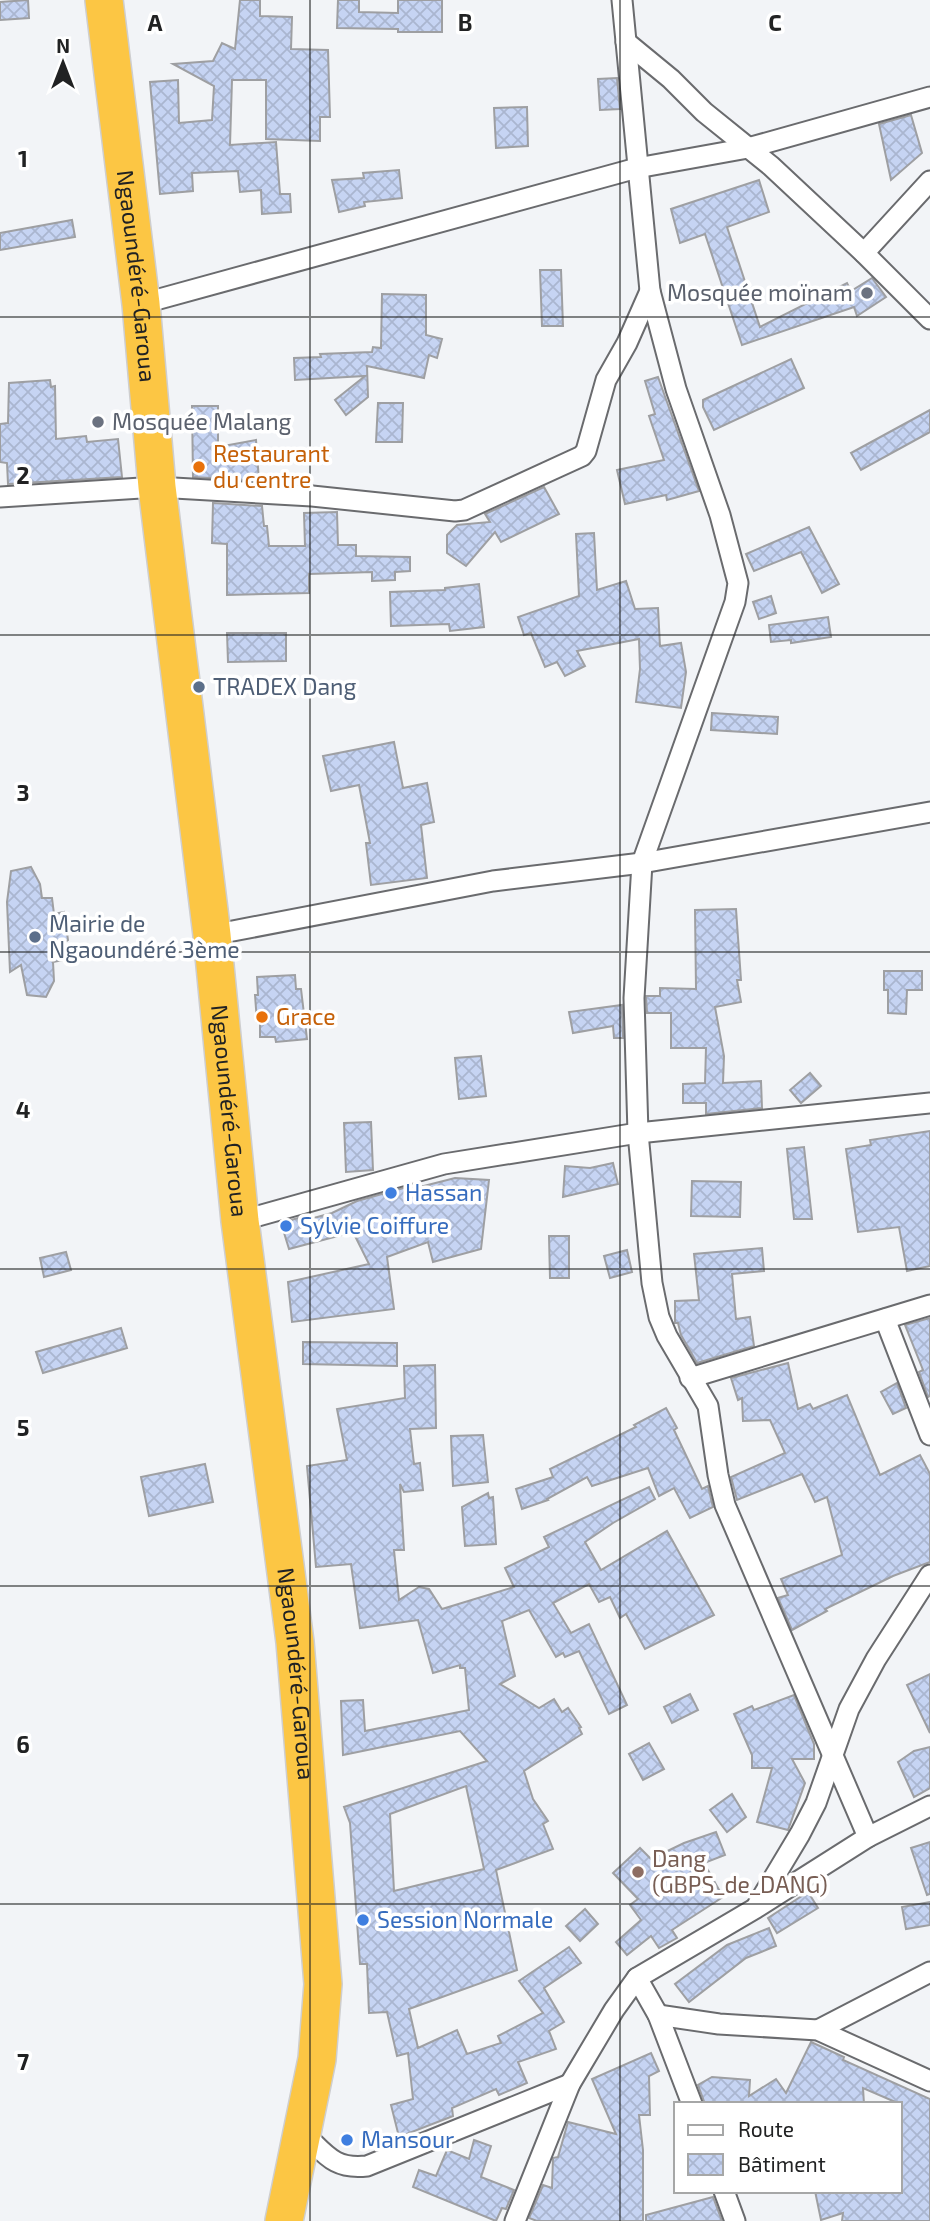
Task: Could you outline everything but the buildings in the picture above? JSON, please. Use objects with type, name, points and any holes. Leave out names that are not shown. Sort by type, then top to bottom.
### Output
[{"type":"highway","name":"Ngaoundéré-Garoua","points":[[104,0],[141,304],[157,487],[212,935],[240,1221],[295,1642],[323,1984],[317,2059],[284,2221]]},
{"type":"street","points":[[622,0],[650,291],[676,389],[720,515],[738,591],[642,863],[634,998],[638,1133],[652,1283],[659,1317],[690,1378],[708,1406],[725,1505],[868,1837]]},
{"type":"street","points":[[626,42],[671,79],[704,112],[771,166],[930,318]]},
{"type":"street","points":[[141,304],[637,169],[748,148],[930,97]]},
{"type":"street","points":[[864,253],[930,181]]},
{"type":"street","points":[[0,497],[157,487],[312,496],[428,509],[464,510],[582,456],[586,451],[606,380],[627,343],[650,291]]},
{"type":"street","points":[[212,935],[493,881],[642,863],[930,812]]},
{"type":"street","points":[[240,1221],[444,1164],[638,1133],[930,1103]]},
{"type":"street","points":[[690,1378],[930,1305]]},
{"type":"street","points":[[885,1319],[930,1435]]},
{"type":"street","points":[[756,1908],[816,1802],[849,1709],[876,1659],[930,1575]]},
{"type":"street","points":[[514,2221],[570,2084],[614,2010],[637,1978],[756,1908],[868,1837],[930,1806]]},
{"type":"street","points":[[818,2030],[930,1972]]},
{"type":"street","points":[[637,1978],[658,2015],[691,2102]]},
{"type":"street","points":[[658,2015],[719,2024],[818,2030],[930,2081]]},
{"type":"street","points":[[302,2132],[339,2165],[367,2166],[570,2084]]},
{"type":"street","points":[[725,2193],[735,2221]]},
{"type":"place","name":"Mosquée moïnam","points":[[867,293]]},
{"type":"place","name":"Mosquée Malang","points":[[98,422]]},
{"type":"place","name":"Restaurant du centre","points":[[199,467]]},
{"type":"place","name":"TRADEX Dang","points":[[199,687]]},
{"type":"place","name":"Mairie de Ngaoundéré 3ème","points":[[35,937]]},
{"type":"place","name":"Grace","points":[[262,1017]]},
{"type":"place","name":"Hassan","points":[[391,1193]]},
{"type":"place","name":"Sylvie Coiffure","points":[[286,1226]]},
{"type":"place","name":"Dang (GBPS_de_DANG)","points":[[638,1872]]},
{"type":"place","name":"Session Normale","points":[[363,1920]]},
{"type":"place","name":"Mansour","points":[[347,2140]]}]
